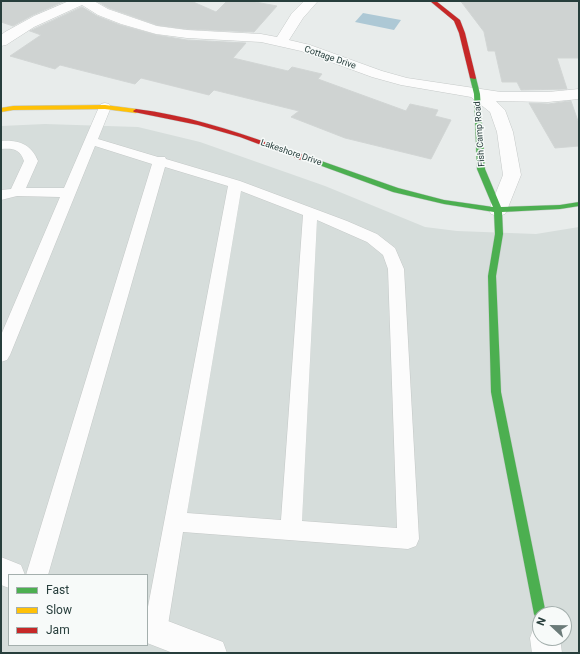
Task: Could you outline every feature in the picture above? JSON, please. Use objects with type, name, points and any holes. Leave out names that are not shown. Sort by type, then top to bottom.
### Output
[{"type":"street","points":[[1,42],[22,28],[81,1]]},
{"type":"street","name":"Cottage Drive","points":[[84,1],[104,12],[126,21],[156,30],[187,34],[261,38],[281,42],[305,48],[377,74],[406,82],[478,94],[513,98],[548,98],[579,94]]},
{"type":"street","points":[[281,42],[297,16],[311,1]]},
{"type":"street","name":"Fish Camp Road","points":[[434,1],[456,20],[462,33],[478,94],[477,109],[482,169],[498,210]]},
{"type":"street","name":"Fish Camp Road","points":[[478,94],[497,110],[505,132],[512,175],[498,210]]},
{"type":"street","name":"Lakeshore Drive","points":[[1,110],[13,108],[105,107],[157,113],[212,125],[396,190],[444,202],[498,210],[560,207],[579,204]]},
{"type":"street","points":[[498,210],[499,234],[492,276],[496,392],[538,606]]},
{"type":"street","points":[[151,629],[212,653]]},
{"type":"lane","points":[[1,355],[105,107]]},
{"type":"lane","points":[[91,141],[160,160],[235,184],[342,224],[372,238],[390,252],[396,269],[408,539],[174,522]]},
{"type":"lane","points":[[1,145],[21,146],[29,153],[31,161],[17,192]]},
{"type":"lane","points":[[37,574],[160,160]]},
{"type":"lane","points":[[151,629],[174,522],[235,184]]},
{"type":"lane","points":[[1,194],[17,192],[69,193]]},
{"type":"lane","points":[[290,530],[310,212]]},
{"type":"shaded area","points":[[45,124],[138,127],[200,142],[325,186],[425,227],[457,231],[536,234],[579,227],[579,653],[1,653],[1,126]]},
{"type":"water","points":[[363,13],[401,20],[394,30],[355,22]]},
{"type":"building","points":[[1,1],[65,1],[33,15],[13,26],[1,22]]},
{"type":"building","points":[[97,1],[191,1],[216,12],[227,1],[250,1],[277,6],[254,32],[187,29],[157,25],[109,8]]},
{"type":"building","points":[[461,1],[579,1],[579,58],[557,58],[567,89],[521,90],[517,82],[502,82],[495,51],[488,51],[484,32]]},
{"type":"building","points":[[82,7],[97,16],[120,25],[156,35],[187,40],[246,43],[233,58],[288,71],[292,67],[322,74],[318,79],[406,111],[410,104],[438,110],[435,116],[451,120],[431,159],[345,138],[291,117],[299,111],[214,90],[209,95],[141,78],[135,84],[60,65],[55,69],[10,56],[41,35],[30,31]]},
{"type":"building","points":[[571,101],[579,124],[579,146],[555,148],[529,103],[548,104]]},
{"type":"traffic: fast","points":[[473,78],[477,94],[481,169],[498,210],[499,234],[492,276],[496,392],[538,606]]},
{"type":"traffic: fast","points":[[304,158],[396,190],[444,202],[498,210],[560,207],[579,204]]},
{"type":"traffic: slow","points":[[1,110],[13,108],[105,107],[136,111]]},
{"type":"traffic: jam","points":[[433,1],[457,20],[462,33],[473,78]]},
{"type":"traffic: jam","points":[[136,111],[201,123],[304,158]]}]
